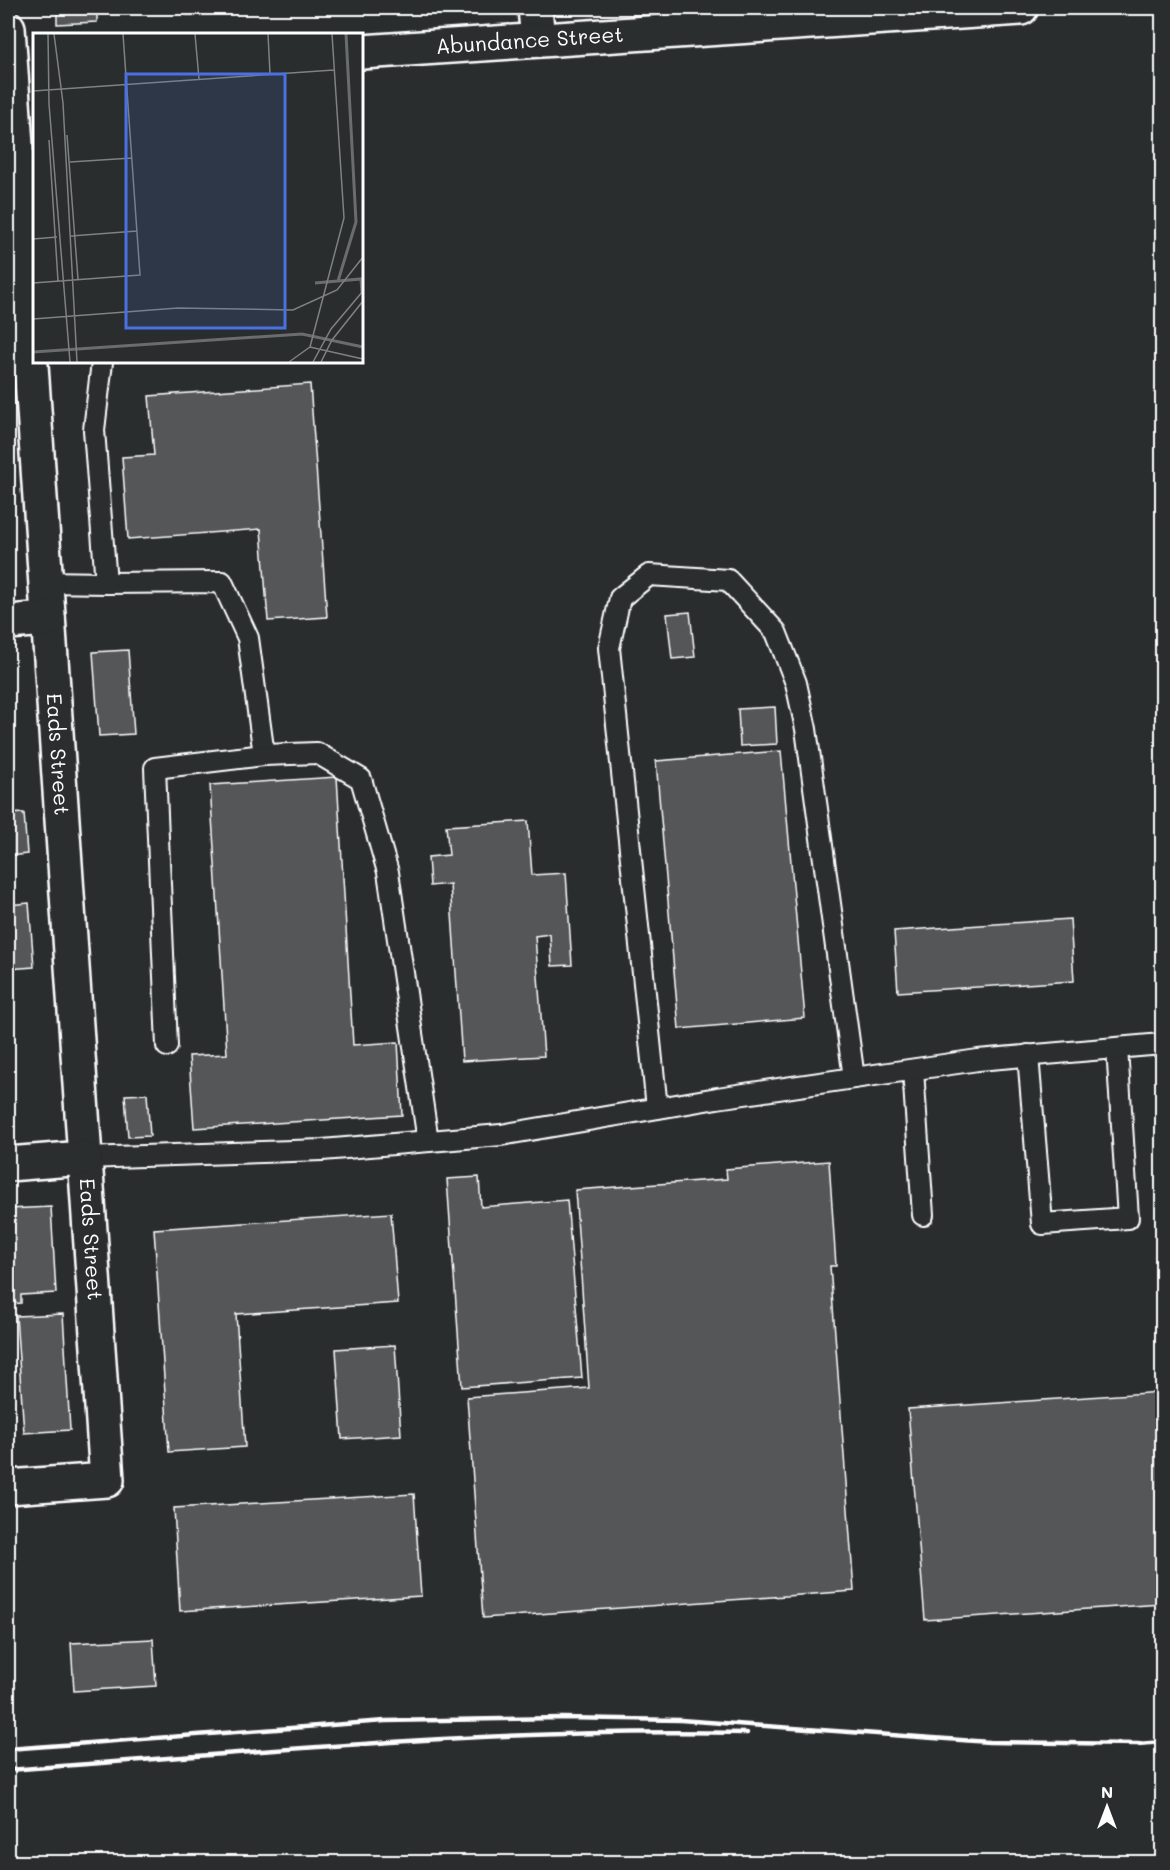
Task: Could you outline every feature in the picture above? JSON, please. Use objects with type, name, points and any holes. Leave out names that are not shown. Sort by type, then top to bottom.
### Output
[{"type":"street","points":[[535,8],[538,40]]},
{"type":"street","name":"Abundance Street","points":[[363,52],[1021,8]]},
{"type":"street","name":"Eads Street","points":[[8,28],[18,77],[33,358]]},
{"type":"street","name":"Eads Street","points":[[8,1486],[107,1480],[45,582],[33,363]]},
{"type":"street","points":[[8,622],[48,619]]},
{"type":"street","points":[[8,1164],[84,1158]]},
{"type":"lane","points":[[102,363],[94,430],[106,583]]},
{"type":"lane","points":[[657,1108],[609,648],[620,598],[649,575],[728,580],[776,632],[796,682],[806,729],[854,1078]]},
{"type":"lane","points":[[45,582],[222,582],[248,639],[264,754]]},
{"type":"lane","points":[[167,1046],[155,768],[264,754],[317,753],[361,779],[388,872],[428,1141]]},
{"type":"lane","points":[[84,1158],[322,1150],[501,1135],[854,1078],[1028,1055],[1162,1044]]},
{"type":"lane","points":[[1028,1055],[1042,1224],[1117,1219],[1128,1218],[1117,1048]]},
{"type":"lane","points":[[913,1070],[923,1215]]},
{"type":"building","points":[[57,8],[97,8],[97,22],[57,24]]},
{"type":"building","points":[[121,8],[161,8],[161,9],[121,11]]},
{"type":"building","points":[[187,8],[227,8],[228,14],[187,15]]},
{"type":"building","points":[[310,384],[327,617],[268,621],[261,529],[128,539],[122,457],[154,455],[149,396]]},
{"type":"building","points":[[690,612],[695,657],[672,659],[667,614]]},
{"type":"building","points":[[128,650],[134,734],[99,736],[93,652]]},
{"type":"building","points":[[775,707],[777,744],[740,746],[738,709]]},
{"type":"building","points":[[781,751],[805,1018],[679,1029],[656,761]]},
{"type":"building","points":[[337,777],[353,1045],[398,1042],[402,1115],[194,1128],[189,1056],[227,1054],[210,785]]},
{"type":"building","points":[[24,813],[27,854],[8,856],[8,814]]},
{"type":"building","points":[[528,821],[532,875],[566,873],[572,965],[552,966],[550,934],[535,936],[544,1056],[462,1061],[450,884],[430,886],[428,857],[449,855],[446,826]]},
{"type":"building","points":[[29,903],[34,967],[8,969],[8,905]]},
{"type":"building","points":[[1070,919],[1074,981],[898,992],[894,931]]},
{"type":"building","points":[[147,1094],[150,1136],[128,1137],[125,1095]]},
{"type":"building","points":[[829,1161],[836,1266],[830,1266],[854,1591],[483,1618],[467,1397],[589,1388],[575,1190],[727,1179],[726,1169]]},
{"type":"building","points":[[479,1177],[481,1207],[567,1200],[582,1378],[462,1387],[447,1179]]},
{"type":"building","points":[[51,1207],[56,1293],[21,1295],[21,1303],[8,1304],[8,1209]]},
{"type":"building","points":[[391,1213],[398,1303],[236,1314],[245,1447],[169,1452],[154,1229]]},
{"type":"building","points":[[63,1314],[70,1430],[24,1433],[16,1316]]},
{"type":"building","points":[[395,1345],[401,1435],[342,1439],[336,1349]]},
{"type":"building","points":[[1162,1392],[1162,1604],[925,1620],[908,1409]]},
{"type":"building","points":[[414,1494],[421,1596],[180,1611],[174,1508]]},
{"type":"building","points":[[153,1639],[156,1686],[74,1691],[71,1643]]},
{"type":"railway","points":[[8,1749],[385,1721],[562,1718],[680,1720],[989,1742],[1138,1744],[1162,1742]]},
{"type":"railway","points":[[8,1770],[284,1749],[469,1738],[654,1732],[747,1733]]}]
